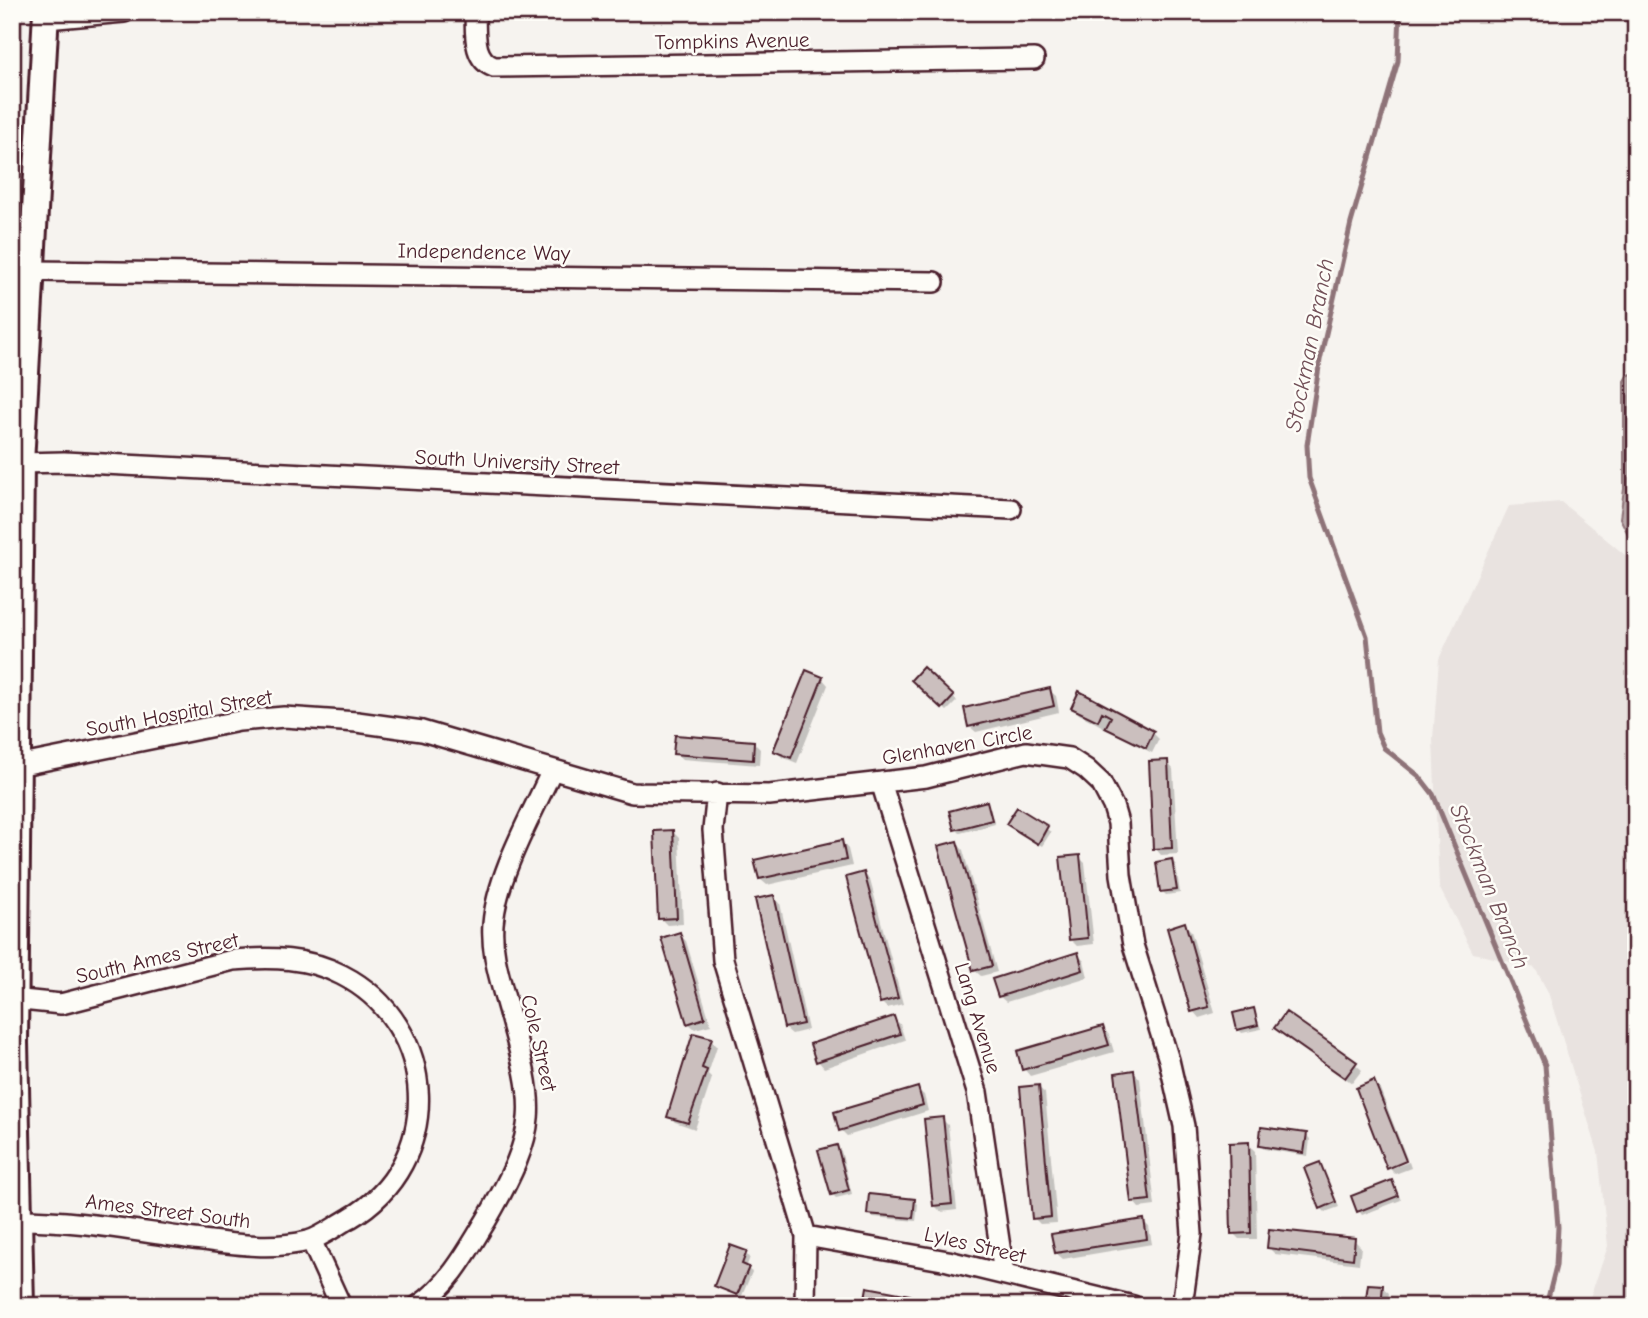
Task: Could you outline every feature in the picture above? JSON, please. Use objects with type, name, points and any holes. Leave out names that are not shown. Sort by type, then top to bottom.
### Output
[{"type":"main road","points":[[21,1306],[16,1220],[15,766],[21,463],[46,16]]},
{"type":"street","points":[[46,16],[124,12]]},
{"type":"street","name":"Tompkins Avenue","points":[[475,12],[478,52],[486,64],[494,67],[1034,59]]},
{"type":"street","name":"Independence Way","points":[[33,271],[934,282]]},
{"type":"street","name":"South University Street","points":[[21,463],[106,464],[1011,509]]},
{"type":"street","name":"South Hospital Street","points":[[15,766],[239,721],[284,717],[356,722],[422,731],[462,740],[632,793],[717,793]]},
{"type":"street","name":"Glenhaven Circle","points":[[717,793],[769,795],[926,777],[1037,751],[1069,758],[1101,783],[1114,806],[1118,823],[1121,875],[1133,945],[1169,1060],[1184,1126],[1192,1234],[1182,1306]]},
{"type":"street","name":"Cole Street","points":[[418,1306],[447,1281],[463,1260],[524,1146],[530,1118],[530,1092],[496,966],[493,925],[500,887],[552,770]]},
{"type":"street","name":"Lang Avenue","points":[[881,782],[977,1092],[1004,1274]]},
{"type":"street","points":[[717,793],[713,830],[723,960],[806,1236],[805,1306]]},
{"type":"street","name":"South Ames Street","points":[[14,999],[61,1004],[210,964],[260,958],[307,961],[345,976],[365,989],[392,1020],[411,1057],[419,1096],[416,1133],[405,1164],[385,1191],[358,1213],[311,1240]]},
{"type":"street","name":"Ames Street South","points":[[16,1220],[55,1220],[266,1247],[311,1240]]},
{"type":"street","name":"Lyles Street","points":[[806,1236],[1004,1274],[1133,1306]]},
{"type":"street","points":[[311,1240],[341,1306]]},
{"type":"shaded area","points":[[12,12],[24,12],[12,313]]},
{"type":"shaded area","points":[[1636,372],[1636,536],[1629,536],[1620,518],[1624,489],[1624,381],[1627,376]]},
{"type":"shaded area","points":[[1561,502],[1636,564],[1636,1306],[1587,1306],[1608,1246],[1598,1152],[1548,992],[1535,968],[1473,953],[1439,887],[1433,739],[1439,659],[1509,506]]},
{"type":"building","points":[[923,667],[954,696],[942,709],[911,680]]},
{"type":"building","points":[[806,670],[823,677],[791,758],[773,751]]},
{"type":"building","points":[[1050,688],[1054,706],[968,727],[964,708]]},
{"type":"building","points":[[1079,691],[1154,731],[1146,748],[1105,728],[1111,717],[1102,712],[1098,721],[1071,708]]},
{"type":"building","points":[[675,735],[754,741],[753,760],[673,754]]},
{"type":"building","points":[[1168,760],[1172,848],[1153,849],[1149,761]]},
{"type":"building","points":[[987,801],[992,820],[954,830],[949,811]]},
{"type":"building","points":[[1017,807],[1048,826],[1038,844],[1006,824]]},
{"type":"building","points":[[673,830],[677,918],[658,919],[654,831]]},
{"type":"building","points":[[842,840],[846,860],[759,879],[754,860]]},
{"type":"building","points":[[957,841],[992,966],[973,971],[938,846]]},
{"type":"building","points":[[1080,855],[1088,938],[1069,940],[1060,857]]},
{"type":"building","points":[[1172,859],[1177,890],[1160,892],[1156,862]]},
{"type":"building","points":[[864,872],[898,998],[880,1003],[846,877]]},
{"type":"building","points":[[774,895],[803,1024],[784,1028],[755,899]]},
{"type":"building","points":[[1185,922],[1209,1007],[1191,1012],[1167,928]]},
{"type":"building","points":[[680,932],[705,1018],[687,1024],[661,938]]},
{"type":"building","points":[[1078,952],[1083,970],[998,997],[992,979]]},
{"type":"building","points":[[1254,1008],[1258,1025],[1237,1030],[1233,1013]]},
{"type":"building","points":[[1286,1012],[1357,1062],[1345,1078],[1274,1028]]},
{"type":"building","points":[[894,1016],[900,1034],[816,1062],[810,1044]]},
{"type":"building","points":[[1103,1026],[1109,1045],[1022,1070],[1017,1051]]},
{"type":"building","points":[[693,1033],[712,1038],[702,1068],[707,1070],[688,1123],[667,1117]]},
{"type":"building","points":[[1134,1070],[1150,1200],[1131,1202],[1115,1073]]},
{"type":"building","points":[[1374,1080],[1406,1161],[1387,1169],[1356,1088]]},
{"type":"building","points":[[1039,1085],[1051,1217],[1032,1219],[1020,1087]]},
{"type":"building","points":[[918,1087],[923,1105],[839,1131],[834,1112]]},
{"type":"building","points":[[943,1117],[952,1204],[933,1206],[924,1119]]},
{"type":"building","points":[[1261,1127],[1307,1133],[1304,1153],[1259,1146]]},
{"type":"building","points":[[1249,1142],[1251,1233],[1231,1234],[1229,1143]]},
{"type":"building","points":[[837,1145],[849,1190],[831,1195],[818,1150]]},
{"type":"building","points":[[1320,1162],[1336,1202],[1320,1209],[1304,1168]]},
{"type":"building","points":[[1392,1180],[1398,1196],[1357,1212],[1351,1196]]},
{"type":"building","points":[[869,1194],[915,1199],[913,1218],[867,1214]]},
{"type":"building","points":[[1144,1219],[1147,1239],[1055,1253],[1051,1234]]},
{"type":"building","points":[[1269,1229],[1355,1238],[1353,1259],[1267,1248]]},
{"type":"building","points":[[730,1245],[747,1251],[742,1264],[749,1267],[737,1295],[714,1286]]},
{"type":"building","points":[[1368,1284],[1383,1285],[1381,1306],[1360,1306],[1361,1298],[1366,1298]]},
{"type":"building","points":[[867,1287],[910,1295],[907,1306],[864,1304]]},
{"type":"waterway","name":"Stockman Branch","points":[[1400,12],[1398,61],[1351,223],[1320,360],[1307,445],[1309,478],[1367,636],[1377,732],[1384,748],[1419,776],[1433,794],[1545,1065],[1558,1227],[1556,1266],[1546,1306]]}]
